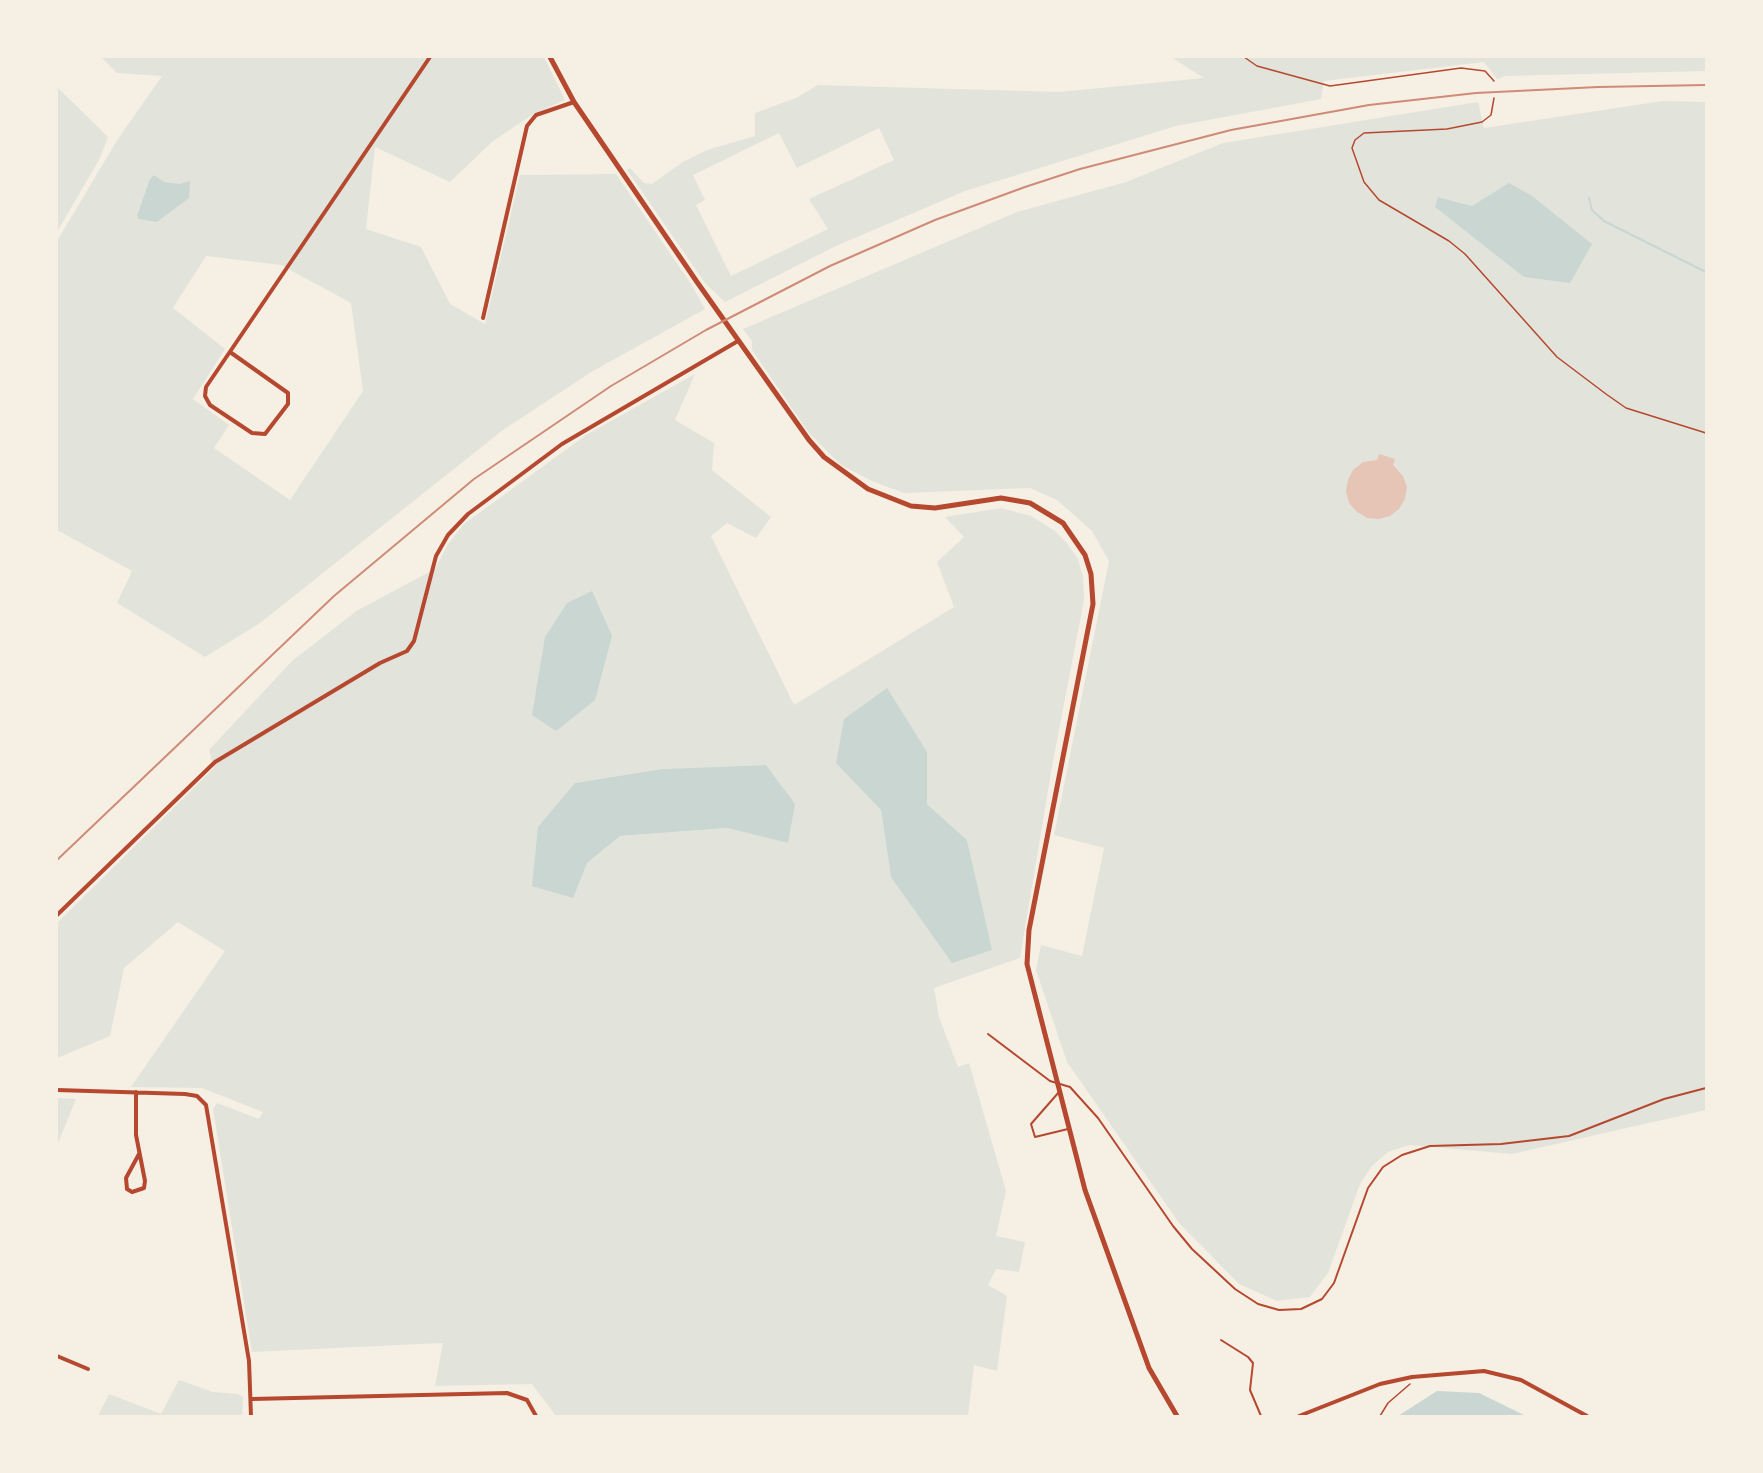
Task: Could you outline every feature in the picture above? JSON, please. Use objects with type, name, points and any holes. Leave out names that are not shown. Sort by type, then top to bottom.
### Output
[{"type":"main road","points":[[550,57],[574,102],[816,448],[844,473],[868,489],[895,501],[925,508],[991,499],[1030,503],[1063,523],[1076,537],[1085,555],[1091,574],[1093,604],[1026,950],[1030,985],[1085,1190],[1149,1368],[1177,1416]]},
{"type":"street","points":[[230,352],[288,393],[288,404],[265,434],[252,434],[210,405],[206,399],[206,387],[430,57]]},
{"type":"street","points":[[483,318],[527,126],[536,115],[574,102]]},
{"type":"street","points":[[57,915],[215,762],[411,647],[436,556],[457,524],[562,444],[739,340]]},
{"type":"street","points":[[57,1090],[185,1094],[202,1100],[208,1112],[249,1361],[251,1416]]},
{"type":"street","points":[[136,1092],[135,1125],[144,1188],[132,1192],[127,1189],[126,1178],[139,1154]]},
{"type":"street","points":[[57,1356],[88,1369]]},
{"type":"street","points":[[1299,1416],[1380,1383],[1413,1377],[1484,1371],[1521,1380],[1587,1416]]},
{"type":"street","points":[[252,1399],[507,1393],[523,1397],[536,1416]]},
{"type":"lane","points":[[988,1034],[1050,1082],[1070,1087],[1098,1118],[1173,1226],[1192,1249],[1235,1289],[1258,1304],[1279,1310],[1301,1309],[1322,1299],[1334,1283],[1368,1188],[1383,1167],[1402,1155],[1430,1146],[1501,1144],[1560,1138],[1592,1129],[1664,1099],[1706,1088]]},
{"type":"lane","points":[[1059,1092],[1031,1124],[1035,1137],[1069,1129]]},
{"type":"lane","points":[[1221,1340],[1248,1357],[1253,1363],[1250,1390],[1261,1416]]},
{"type":"lane","points":[[1207,1416],[1215,1416]]},
{"type":"path","points":[[1244,57],[1257,66],[1330,86],[1461,68],[1485,71],[1494,81]]},
{"type":"path","points":[[1494,98],[1491,115],[1482,122],[1447,129],[1364,133],[1355,140],[1352,148],[1364,183],[1379,200],[1449,241],[1465,254],[1557,357],[1599,389],[1626,408],[1706,433]]},
{"type":"path","points":[[1380,1416],[1388,1403],[1410,1383],[1413,1377]]},
{"type":"shaded area","points":[[101,57],[544,57],[565,100],[535,113],[493,141],[450,182],[375,147],[366,229],[421,247],[450,304],[485,324],[520,175],[616,174],[691,284],[705,309],[593,371],[503,430],[260,623],[205,657],[117,603],[132,571],[57,530],[57,241],[116,142],[162,76],[117,73]],"holes":[[[154,175],[163,182],[180,184],[137,216]],[[206,256],[281,265],[351,303],[363,391],[290,500],[214,448],[229,425],[193,399],[225,349],[173,308]]]},
{"type":"shaded area","points":[[1171,57],[1706,57],[1706,71],[1505,76],[1497,79],[1484,62],[1324,81],[1321,99],[1176,126],[965,191],[836,246],[725,302],[705,283],[627,170],[630,168],[644,183],[652,184],[683,162],[707,150],[755,136],[755,113],[796,98],[818,85],[1059,92],[1204,78]],"holes":[[[879,128],[894,160],[809,199],[828,229],[731,276],[696,205],[705,200],[693,175],[779,133],[797,168]]]},
{"type":"shaded area","points":[[57,87],[108,137],[100,158],[57,232]]},
{"type":"shaded area","points":[[1663,101],[1706,102],[1706,1110],[1512,1154],[1409,1145],[1388,1152],[1372,1166],[1360,1184],[1328,1273],[1310,1297],[1277,1301],[1239,1284],[1179,1223],[1067,1062],[1036,970],[1041,945],[1082,956],[1104,848],[1054,835],[1109,561],[1092,531],[1057,500],[1030,488],[904,493],[874,482],[841,465],[809,433],[752,350],[752,341],[743,329],[1017,212],[1126,182],[1223,143],[1478,102],[1484,128]],"holes":[[[1439,197],[1472,206],[1468,232],[1435,207]]]},
{"type":"shaded area","points":[[154,175],[164,182],[180,184],[190,181],[189,198],[157,222],[139,219],[137,216],[150,179]]},
{"type":"shaded area","points":[[1509,183],[1532,196],[1592,244],[1570,283],[1524,277],[1435,207],[1438,197],[1472,206]]},
{"type":"shaded area","points":[[695,374],[675,420],[714,443],[712,470],[771,517],[756,538],[727,523],[711,536],[794,705],[954,607],[937,562],[964,537],[945,517],[1001,508],[1031,516],[1055,531],[1078,559],[1083,577],[1084,600],[1053,761],[1020,958],[934,988],[939,1017],[958,1067],[969,1063],[1006,1191],[996,1236],[1025,1242],[1019,1272],[996,1269],[988,1285],[1007,1296],[997,1371],[974,1365],[968,1416],[556,1416],[532,1384],[435,1386],[443,1343],[252,1352],[213,1109],[217,1103],[259,1119],[263,1112],[202,1088],[131,1087],[225,951],[178,922],[124,968],[110,1036],[57,1058],[57,923],[214,768],[209,750],[292,661],[358,610],[435,569],[448,544],[464,524],[586,435]],"holes":[[[927,752],[927,804],[967,840],[973,867],[891,877],[881,810]],[[766,765],[788,843],[727,828],[620,836],[587,863],[575,783],[662,769]]]},
{"type":"shaded area","points":[[592,591],[612,636],[595,700],[556,731],[532,715],[545,637],[567,603]]},
{"type":"shaded area","points":[[887,688],[927,752],[927,804],[967,840],[992,950],[952,963],[891,877],[881,810],[836,763],[844,719]]},
{"type":"shaded area","points":[[766,765],[795,804],[788,843],[727,828],[620,836],[587,863],[573,898],[532,886],[538,827],[575,783],[662,769]]},
{"type":"shaded area","points":[[57,1098],[76,1099],[57,1146]]},
{"type":"shaded area","points":[[179,1380],[213,1392],[238,1394],[243,1397],[242,1416],[98,1416],[109,1394],[161,1414]]},
{"type":"shaded area","points":[[1437,1391],[1479,1393],[1526,1416],[1398,1416]]},
{"type":"building","points":[[1379,454],[1395,459],[1393,465],[1403,476],[1407,487],[1405,499],[1399,509],[1390,516],[1379,519],[1367,518],[1349,503],[1346,491],[1348,480],[1353,470],[1363,462],[1377,460]]},
{"type":"waterway","points":[[1589,198],[1592,210],[1604,221],[1706,272]]},
{"type":"railway","points":[[57,860],[334,596],[474,479],[611,386],[706,330],[830,266],[935,220],[1025,187],[1080,169],[1231,130],[1369,105],[1476,93],[1706,85]]}]
